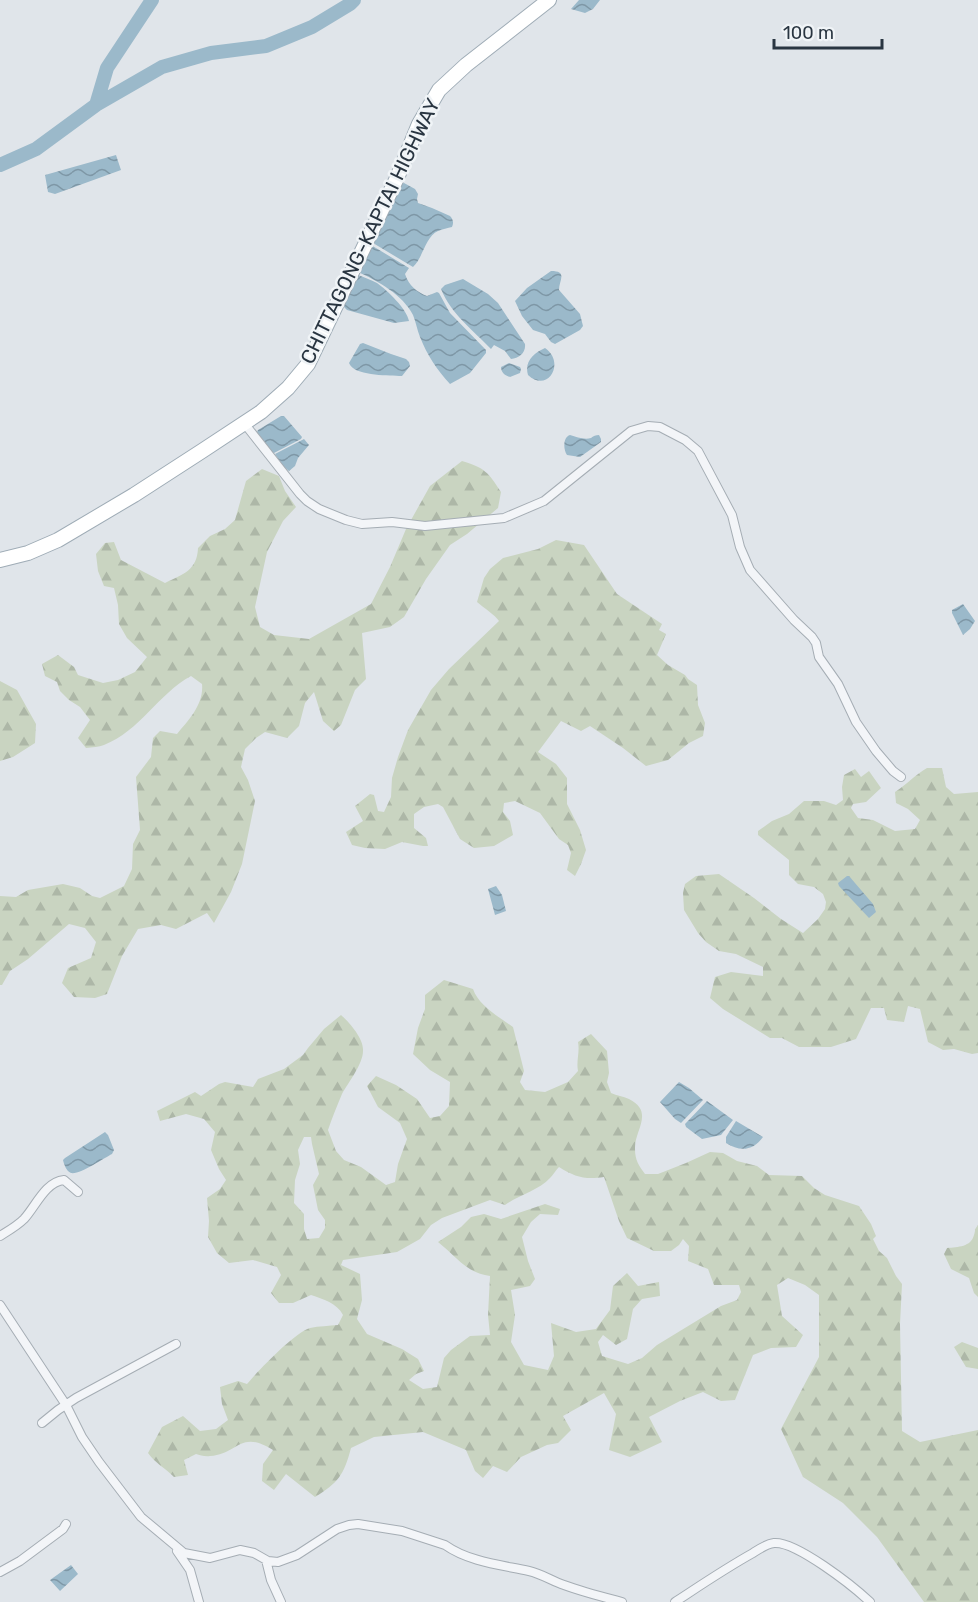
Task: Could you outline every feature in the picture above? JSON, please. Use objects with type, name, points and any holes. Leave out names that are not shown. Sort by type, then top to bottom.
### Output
[{"type":"main road","name":"CHITTAGONG-KAPTAI HIGHWAY","points":[[0,560],[28,554],[58,540],[134,495],[261,412],[288,388],[308,364],[398,178],[419,124],[439,90],[466,65],[549,0]]},
{"type":"street","points":[[244,423],[300,494],[320,509],[362,524],[392,522],[425,526],[504,518],[544,501],[630,431],[654,426],[669,431],[689,442],[698,452],[734,518],[740,547],[752,573],[794,620],[812,636],[819,657],[838,684],[856,722],[876,751],[901,777]]},
{"type":"street","points":[[0,1236],[23,1220],[55,1182],[64,1180],[78,1192]]},
{"type":"street","points":[[0,1305],[66,1405],[82,1437],[99,1462],[141,1517],[184,1553],[216,1557],[240,1550],[278,1562],[309,1548],[332,1532],[358,1524],[402,1531],[495,1564],[531,1572],[580,1591],[622,1602]]},
{"type":"street","points":[[42,1423],[104,1382],[176,1344]]},
{"type":"street","points":[[0,1572],[20,1561],[63,1529],[66,1524]]},
{"type":"street","points":[[675,1602],[734,1564],[772,1543],[789,1545],[838,1576],[870,1602]]},
{"type":"street","points":[[175,1547],[190,1570],[199,1602]]},
{"type":"street","points":[[266,1560],[271,1580],[281,1602]]},
{"type":"green space","points":[[462,461],[481,469],[493,480],[501,492],[498,508],[450,545],[426,579],[404,617],[390,627],[362,633],[366,679],[355,690],[341,725],[334,731],[323,721],[314,692],[305,703],[299,726],[287,738],[265,732],[245,749],[241,767],[255,801],[242,864],[231,892],[214,923],[207,913],[176,929],[161,925],[138,929],[122,956],[107,994],[95,998],[74,997],[62,983],[68,968],[91,958],[96,942],[85,928],[69,924],[28,959],[10,971],[0,985],[0,896],[16,897],[28,890],[63,884],[80,888],[100,898],[124,886],[132,869],[133,844],[140,830],[136,777],[151,757],[153,738],[160,731],[177,734],[195,711],[201,698],[202,684],[191,676],[169,692],[139,722],[117,739],[102,746],[86,748],[78,738],[90,720],[80,707],[60,691],[57,682],[45,676],[42,664],[58,655],[74,667],[78,675],[103,683],[118,680],[135,672],[147,657],[127,638],[119,624],[114,588],[104,586],[98,571],[96,554],[105,543],[114,542],[121,560],[165,583],[188,570],[195,561],[198,548],[210,536],[225,529],[235,520],[246,481],[262,469],[279,476],[285,491],[296,507],[283,521],[267,552],[255,607],[260,627],[274,635],[309,639],[371,604],[406,529],[430,486]]},
{"type":"green space","points":[[556,540],[584,545],[617,594],[662,624],[659,630],[666,634],[657,655],[697,685],[698,705],[705,723],[703,736],[689,743],[668,760],[646,766],[590,726],[581,731],[561,721],[538,752],[556,764],[567,778],[567,804],[580,830],[586,850],[575,876],[567,870],[571,853],[568,845],[559,839],[540,813],[515,801],[504,803],[503,812],[510,821],[513,835],[494,846],[474,848],[460,839],[443,807],[438,804],[424,807],[414,814],[414,828],[426,838],[428,846],[402,842],[385,849],[352,845],[346,832],[363,821],[355,806],[370,794],[374,795],[378,811],[384,812],[391,797],[392,778],[408,730],[431,690],[449,669],[499,621],[477,602],[484,578],[490,569],[503,558],[538,549]]},
{"type":"green space","points":[[0,681],[17,690],[36,724],[35,743],[13,757],[0,761]]},
{"type":"green space","points":[[927,768],[942,768],[946,787],[954,794],[978,792],[978,1053],[972,1054],[954,1049],[943,1050],[928,1042],[920,1009],[908,1006],[904,1022],[887,1020],[884,1008],[871,1008],[856,1039],[831,1047],[799,1047],[782,1038],[770,1038],[723,1009],[710,998],[715,977],[731,972],[763,976],[763,967],[736,954],[719,951],[706,942],[684,910],[685,884],[696,876],[719,874],[803,933],[825,909],[826,902],[823,894],[814,887],[798,884],[789,875],[789,860],[758,835],[758,831],[772,821],[789,814],[804,801],[824,801],[836,805],[843,800],[844,775],[855,769],[861,777],[869,771],[881,788],[866,802],[853,804],[851,808],[858,818],[873,820],[895,831],[915,829],[920,820],[908,809],[896,803],[895,792]]},
{"type":"green space","points":[[444,980],[473,989],[485,1006],[513,1027],[524,1071],[520,1082],[525,1090],[545,1092],[568,1082],[578,1071],[578,1042],[591,1034],[607,1051],[609,1073],[607,1082],[611,1093],[629,1099],[641,1110],[642,1116],[635,1153],[645,1174],[658,1174],[710,1152],[723,1153],[737,1161],[757,1166],[769,1175],[802,1176],[825,1195],[859,1206],[871,1224],[876,1236],[873,1239],[879,1251],[887,1258],[902,1284],[900,1324],[902,1431],[920,1442],[978,1430],[978,1602],[924,1602],[877,1537],[843,1503],[803,1477],[781,1429],[819,1357],[819,1295],[805,1285],[788,1278],[777,1285],[782,1316],[803,1335],[796,1347],[771,1348],[753,1355],[735,1400],[721,1401],[703,1392],[649,1417],[662,1442],[630,1457],[609,1450],[616,1414],[604,1393],[563,1416],[571,1430],[558,1443],[547,1445],[521,1457],[507,1472],[493,1466],[483,1478],[475,1471],[466,1450],[423,1432],[374,1437],[351,1448],[343,1472],[335,1482],[315,1497],[286,1474],[274,1490],[262,1481],[263,1464],[273,1450],[262,1444],[246,1442],[219,1454],[206,1456],[196,1454],[184,1460],[188,1475],[174,1477],[151,1457],[148,1453],[162,1427],[183,1416],[200,1431],[216,1429],[228,1420],[222,1404],[220,1387],[238,1381],[247,1384],[268,1361],[303,1331],[338,1325],[343,1315],[333,1304],[311,1295],[293,1303],[279,1303],[271,1293],[281,1275],[277,1267],[253,1260],[229,1263],[217,1253],[208,1237],[207,1198],[220,1189],[226,1180],[211,1150],[215,1132],[204,1119],[186,1114],[160,1121],[157,1111],[195,1092],[201,1096],[225,1082],[253,1087],[258,1079],[284,1069],[303,1055],[324,1029],[341,1015],[359,1036],[363,1051],[361,1062],[342,1094],[328,1130],[336,1151],[344,1160],[361,1167],[386,1185],[395,1182],[398,1164],[407,1139],[400,1123],[378,1107],[367,1086],[376,1076],[396,1085],[417,1099],[430,1118],[440,1116],[449,1106],[450,1082],[430,1070],[413,1054],[418,1028],[425,1009],[425,995]],"holes":[[[304,1137],[311,1137],[319,1174],[313,1185],[318,1210],[325,1220],[325,1228],[319,1238],[307,1239],[304,1214],[294,1203],[295,1180],[300,1164],[298,1150]],[[559,1167],[580,1177],[604,1177],[627,1238],[654,1251],[671,1251],[683,1239],[689,1246],[688,1261],[708,1269],[714,1285],[739,1285],[741,1292],[737,1300],[721,1306],[657,1345],[642,1358],[628,1364],[602,1356],[598,1342],[603,1335],[616,1345],[627,1339],[633,1309],[642,1299],[660,1296],[659,1282],[638,1286],[627,1273],[613,1286],[610,1310],[596,1329],[576,1332],[551,1323],[554,1356],[548,1370],[524,1365],[511,1342],[515,1315],[511,1290],[530,1286],[535,1279],[522,1237],[531,1222],[540,1214],[558,1215],[560,1209],[545,1204],[501,1219],[484,1214],[471,1217],[461,1227],[438,1242],[468,1268],[490,1276],[488,1315],[490,1335],[470,1336],[451,1350],[444,1358],[437,1387],[423,1389],[409,1380],[424,1371],[418,1359],[402,1349],[367,1334],[357,1319],[362,1300],[360,1274],[341,1265],[343,1260],[397,1252],[420,1239],[431,1225],[442,1218],[490,1200],[505,1205],[540,1186]]]},
{"type":"green space","points":[[978,1225],[978,1297],[974,1293],[969,1278],[951,1269],[944,1254],[947,1248],[964,1246],[970,1242]]},
{"type":"green space","points":[[962,1342],[978,1348],[978,1369],[966,1367],[954,1347]]},
{"type":"water","points":[[579,0],[600,0],[593,9],[585,13],[571,9]]},
{"type":"water","points":[[116,155],[121,170],[55,194],[48,192],[45,175]]},
{"type":"water","points":[[404,183],[415,189],[418,194],[418,203],[450,216],[453,223],[452,227],[440,230],[430,238],[413,267],[373,243],[397,186]]},
{"type":"water","points":[[371,245],[409,268],[405,274],[417,290],[427,296],[439,293],[450,313],[486,350],[470,373],[450,384],[426,350],[409,308],[389,289],[358,272]]},
{"type":"water","points":[[551,271],[561,274],[559,290],[580,314],[583,326],[555,344],[545,334],[533,330],[522,316],[515,301],[527,288]]},
{"type":"water","points":[[356,275],[377,283],[386,290],[401,306],[409,321],[394,323],[347,310],[343,306]]},
{"type":"water","points":[[463,279],[498,303],[525,344],[519,356],[511,359],[505,351],[494,345],[491,349],[463,321],[445,298],[441,289],[445,285]]},
{"type":"water","points":[[363,343],[406,359],[410,366],[402,376],[371,374],[357,370],[349,363],[360,344]]},
{"type":"water","points":[[545,348],[551,354],[554,368],[548,378],[542,381],[535,380],[528,375],[527,366],[537,352]]},
{"type":"water","points":[[509,363],[520,367],[520,373],[510,377],[504,374],[501,367]]},
{"type":"water","points":[[284,416],[302,437],[274,453],[257,432]]},
{"type":"water","points":[[570,435],[586,439],[599,435],[601,442],[580,457],[567,455],[564,443]]},
{"type":"water","points":[[304,439],[309,445],[289,471],[275,454]]},
{"type":"water","points":[[963,604],[975,621],[963,635],[952,610]]},
{"type":"water","points":[[847,876],[873,904],[876,912],[869,918],[839,886],[838,883]]},
{"type":"water","points":[[496,886],[502,895],[506,911],[495,915],[488,889]]},
{"type":"water","points":[[679,1082],[703,1100],[681,1123],[660,1102]]},
{"type":"water","points":[[707,1101],[733,1120],[721,1135],[702,1139],[685,1124]]},
{"type":"water","points":[[736,1121],[763,1137],[755,1145],[746,1149],[736,1148],[726,1143],[726,1137]]},
{"type":"water","points":[[105,1132],[114,1150],[112,1154],[75,1173],[68,1171],[63,1160]]},
{"type":"water","points":[[71,1565],[78,1574],[60,1591],[50,1580]]},
{"type":"waterway","points":[[96,105],[107,68],[152,0]]},
{"type":"waterway","points":[[0,165],[36,149],[96,105],[162,67],[211,53],[266,46],[312,27],[354,0]]}]
